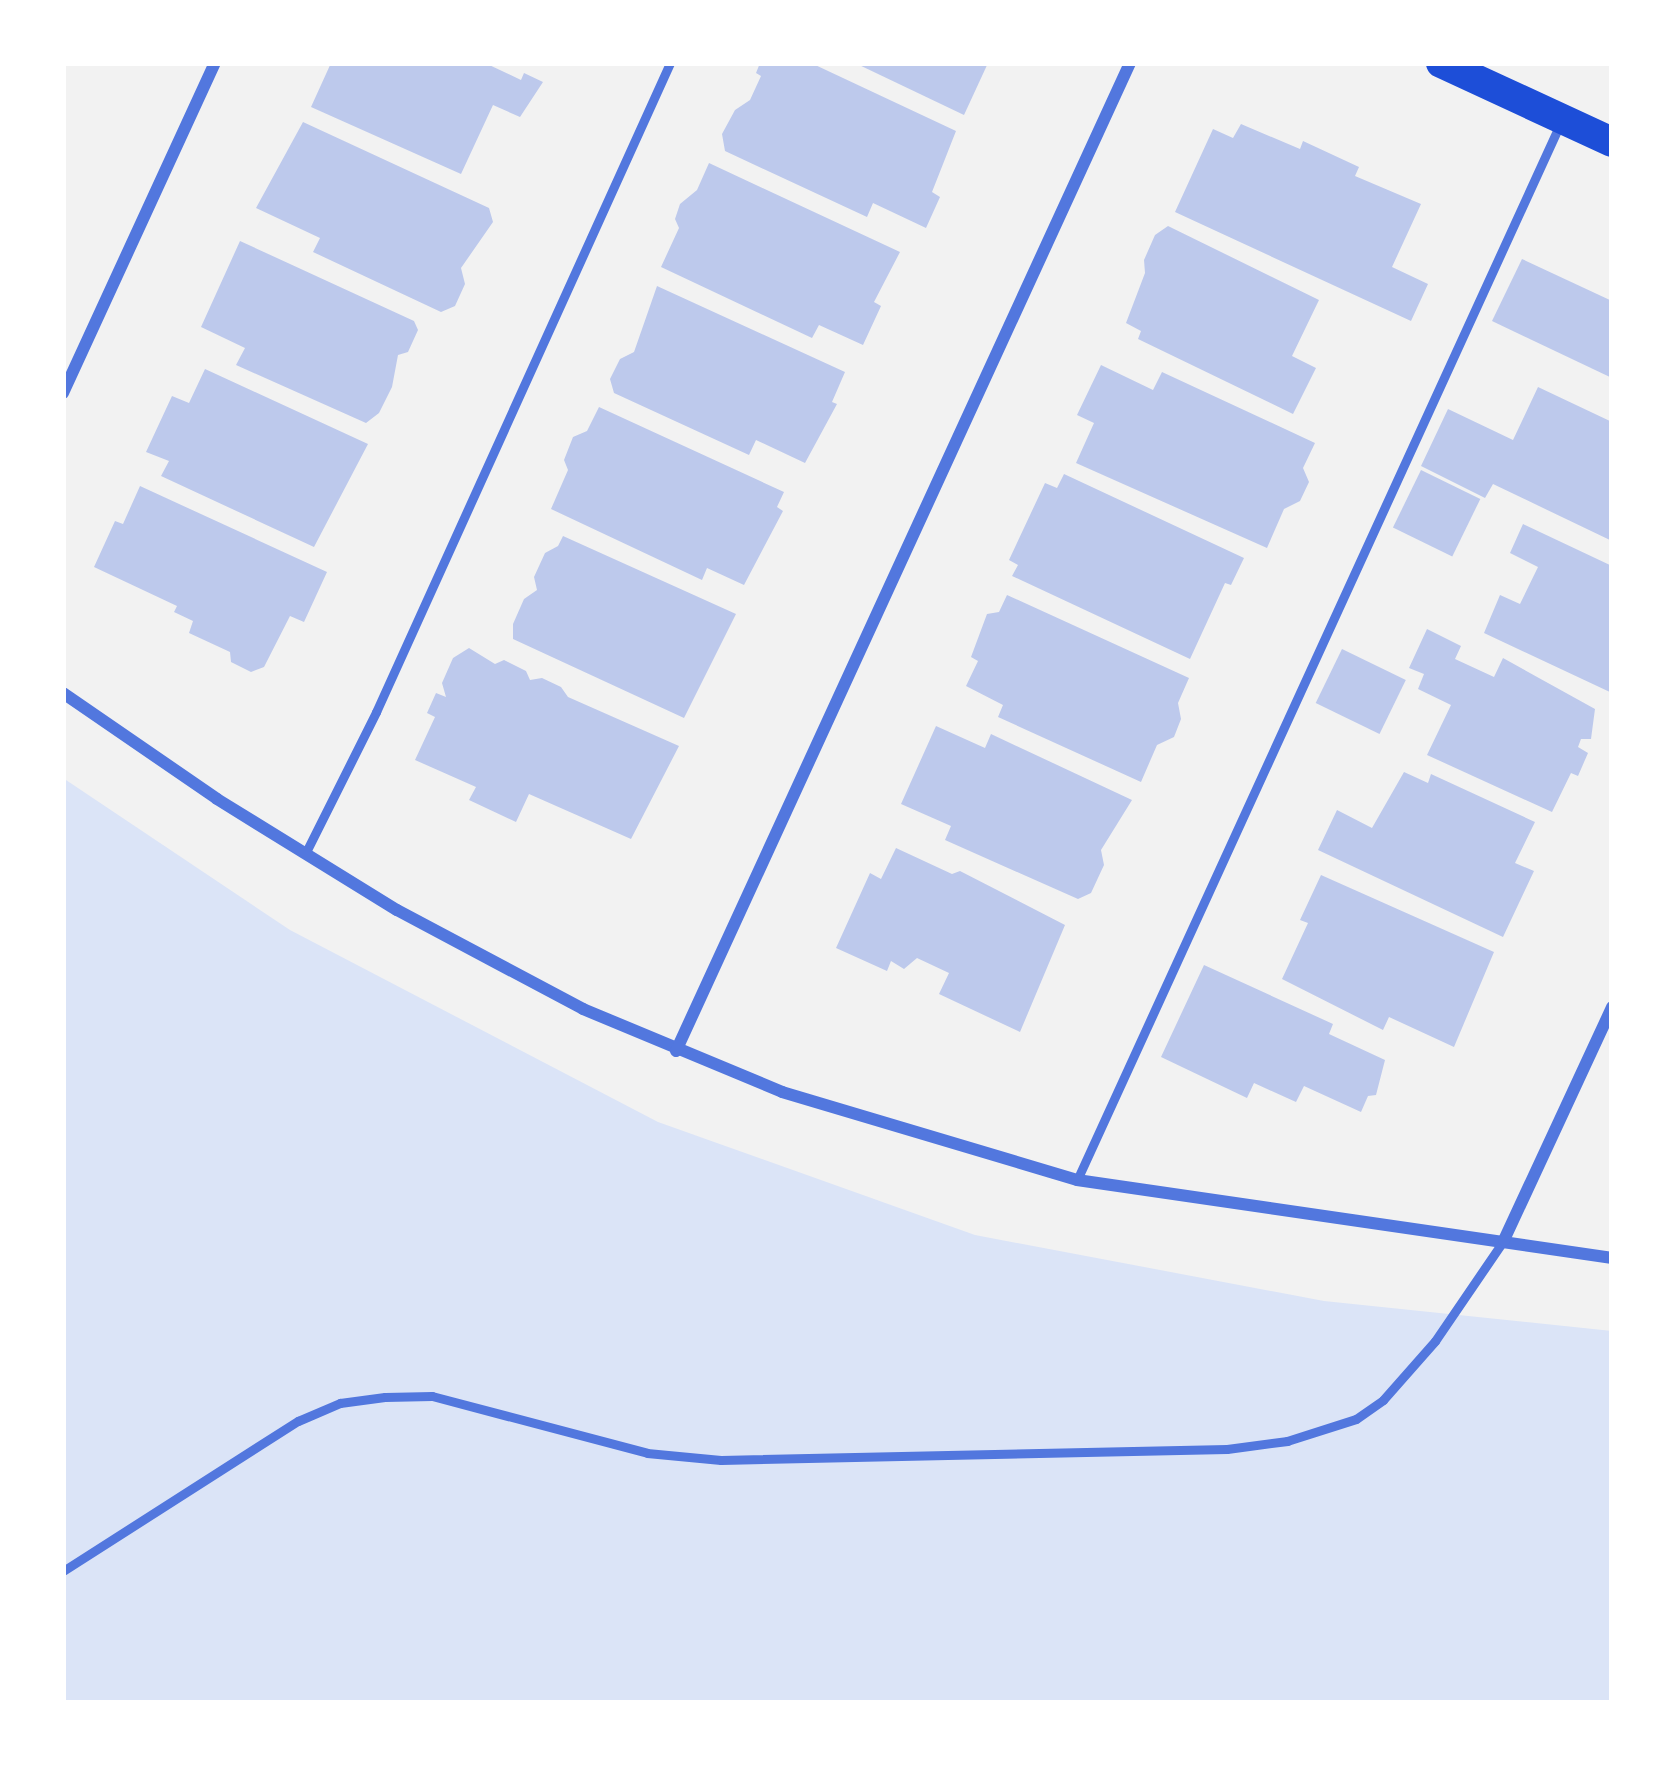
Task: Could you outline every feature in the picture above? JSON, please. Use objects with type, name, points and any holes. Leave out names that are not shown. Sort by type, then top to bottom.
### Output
[{"type":"main road","points":[[1441,63],[1612,142]]},
{"type":"street","points":[[63,393],[215,63]]},
{"type":"street","points":[[676,1051],[1130,63]]},
{"type":"street","points":[[63,692],[305,854],[490,961],[676,1051],[883,1126],[1077,1180],[1271,1213],[1504,1240],[1612,1258]]},
{"type":"street","points":[[1504,1240],[1612,1007]]},
{"type":"lane","points":[[305,854],[376,712],[670,63]]},
{"type":"lane","points":[[1077,1180],[1562,119]]},
{"type":"lane","points":[[63,1571],[298,1421],[340,1403],[385,1397],[432,1396],[646,1454],[721,1460],[1227,1448],[1323,1433],[1355,1420],[1409,1374],[1504,1240]]},
{"type":"shaded area","points":[[63,778],[290,930],[658,1122],[975,1235],[1324,1301],[1612,1331],[1612,1703],[63,1703]]},
{"type":"building","points":[[331,63],[485,63],[521,80],[524,73],[543,82],[520,117],[493,105],[461,174],[311,107]]},
{"type":"building","points":[[760,63],[811,63],[956,131],[932,192],[940,197],[926,228],[873,203],[867,217],[725,151],[722,134],[735,110],[750,100],[761,76],[756,73]]},
{"type":"building","points":[[855,63],[988,63],[964,115]]},
{"type":"building","points":[[303,122],[489,208],[493,222],[461,268],[465,284],[455,306],[441,312],[313,252],[320,238],[256,208]]},
{"type":"building","points":[[1241,124],[1300,149],[1303,141],[1359,167],[1355,176],[1421,204],[1392,267],[1428,284],[1411,321],[1175,212],[1213,129],[1233,138]]},
{"type":"building","points":[[709,163],[900,252],[874,302],[881,306],[863,345],[819,325],[812,338],[661,267],[679,228],[675,219],[680,204],[697,190]]},
{"type":"building","points":[[1168,226],[1319,300],[1292,356],[1316,368],[1293,414],[1138,339],[1141,331],[1126,323],[1145,273],[1144,260],[1155,235]]},
{"type":"building","points":[[240,241],[414,321],[418,330],[408,352],[398,355],[392,387],[379,413],[366,423],[236,365],[245,348],[201,327]]},
{"type":"building","points":[[1522,259],[1612,301],[1612,378],[1492,321]]},
{"type":"building","points":[[657,286],[845,372],[832,402],[837,404],[805,463],[756,440],[749,455],[614,393],[610,379],[620,359],[634,352]]},
{"type":"building","points":[[1101,365],[1153,390],[1162,372],[1315,443],[1303,468],[1309,482],[1300,501],[1284,509],[1267,548],[1076,463],[1094,423],[1077,415]]},
{"type":"building","points":[[205,369],[368,444],[314,547],[161,476],[169,461],[146,452],[172,396],[189,403]]},
{"type":"building","points":[[1538,387],[1612,422],[1612,541],[1493,484],[1485,498],[1421,466],[1448,409],[1513,440]]},
{"type":"building","points":[[599,407],[784,492],[777,507],[783,511],[744,585],[707,568],[702,580],[551,509],[568,470],[564,460],[573,437],[587,431]]},
{"type":"building","points":[[1421,470],[1480,499],[1452,556],[1393,528]]},
{"type":"building","points":[[1064,474],[1244,558],[1231,585],[1225,583],[1190,659],[1012,576],[1018,565],[1009,560],[1045,483],[1057,488]]},
{"type":"building","points":[[140,486],[327,572],[304,622],[290,616],[264,667],[251,672],[231,662],[230,652],[189,633],[193,621],[174,612],[177,606],[94,567],[115,521],[123,524]]},
{"type":"building","points":[[1523,524],[1612,566],[1612,693],[1484,633],[1500,595],[1520,604],[1538,567],[1510,553]]},
{"type":"building","points":[[563,536],[736,614],[684,718],[513,639],[513,624],[524,599],[537,590],[534,577],[545,553],[558,546]]},
{"type":"building","points":[[1007,595],[1189,678],[1178,703],[1181,719],[1174,737],[1157,745],[1141,782],[998,717],[1003,705],[966,686],[978,661],[971,657],[987,614],[999,612]]},
{"type":"building","points":[[1427,629],[1461,646],[1455,659],[1494,677],[1503,658],[1595,709],[1591,739],[1581,739],[1578,747],[1588,753],[1578,776],[1571,773],[1552,812],[1427,755],[1451,705],[1418,689],[1424,674],[1409,668]]},
{"type":"building","points":[[469,648],[495,664],[504,660],[526,671],[530,680],[542,678],[561,687],[568,697],[679,746],[631,839],[529,794],[516,822],[469,800],[476,787],[415,760],[435,717],[427,713],[436,693],[446,697],[442,683],[453,658]]},
{"type":"building","points":[[1342,649],[1406,680],[1380,734],[1316,703]]},
{"type":"building","points":[[936,726],[985,748],[991,734],[1132,800],[1101,850],[1104,865],[1091,893],[1078,899],[945,840],[951,826],[901,804]]},
{"type":"building","points":[[1404,772],[1428,783],[1431,774],[1535,822],[1515,863],[1534,871],[1503,937],[1318,850],[1337,810],[1372,828]]},
{"type":"building","points":[[896,848],[952,874],[960,871],[1065,925],[1020,1032],[939,994],[949,973],[917,958],[904,969],[891,961],[887,971],[836,948],[870,873],[881,879]]},
{"type":"building","points":[[1321,875],[1494,952],[1454,1047],[1389,1017],[1383,1030],[1282,979],[1308,923],[1300,920]]},
{"type":"building","points":[[1204,965],[1333,1024],[1329,1034],[1385,1060],[1376,1095],[1368,1096],[1361,1112],[1304,1086],[1296,1102],[1254,1083],[1247,1098],[1161,1057]]}]
